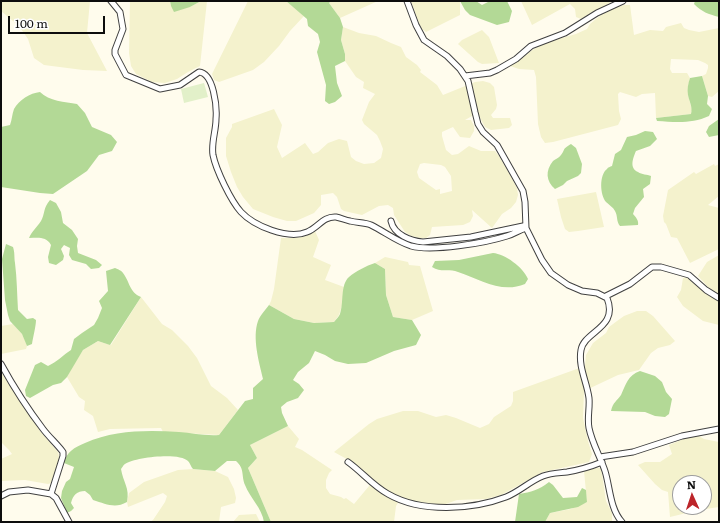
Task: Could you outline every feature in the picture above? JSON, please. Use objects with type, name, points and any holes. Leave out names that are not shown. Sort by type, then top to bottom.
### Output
[{"type":"street","points":[[111,1],[120,12],[122,30],[115,54],[126,75],[160,88],[180,85],[200,72],[206,74],[209,78],[213,90],[216,115],[213,155],[225,185],[235,204],[244,216],[252,221],[280,233],[294,234],[307,232],[327,218],[338,217],[366,224],[394,240],[412,246],[425,248],[487,241],[507,236],[526,227]]},
{"type":"street","points":[[407,1],[416,26],[424,40],[447,56],[460,69],[470,85],[474,112],[478,124],[483,132],[497,144],[523,191],[526,227],[542,260],[557,278],[576,289],[597,292],[606,296],[610,304],[610,311],[607,318],[599,330],[584,343],[581,348],[580,357],[588,397],[588,427],[601,459],[618,518],[622,522]]},
{"type":"street","points":[[465,76],[490,73],[497,70],[516,59],[531,46],[565,33],[597,13],[623,1]]},
{"type":"street","points":[[391,221],[394,229],[401,235],[423,242],[471,238],[526,227]]},
{"type":"street","points":[[606,296],[630,284],[652,267],[661,266],[689,275],[706,290],[719,298]]},
{"type":"street","points":[[1,364],[30,412],[43,430],[63,452],[51,494]]},
{"type":"street","points":[[348,462],[381,490],[402,501],[429,506],[465,506],[491,502],[508,496],[545,475],[581,469],[601,459],[633,452],[672,438],[719,429]]},
{"type":"street","points":[[1,496],[9,492],[28,490],[51,494],[56,498],[69,522]]},
{"type":"shaded area","points":[[1,1],[90,1],[87,33],[107,71],[83,70],[44,65],[34,58],[28,39],[19,26],[1,11]]},
{"type":"shaded area","points":[[130,1],[170,1],[171,6],[190,7],[201,1],[207,1],[200,66],[177,79],[165,83],[152,82],[136,74],[131,66],[129,53]]},
{"type":"shaded area","points":[[248,1],[286,1],[304,16],[264,62],[253,70],[219,82],[214,80],[212,74]]},
{"type":"shaded area","points":[[331,1],[378,1],[340,18],[329,3]]},
{"type":"shaded area","points":[[411,1],[460,1],[460,15],[426,32],[422,29],[419,23]]},
{"type":"shaded area","points":[[521,1],[613,1],[581,19],[576,17],[575,9],[570,4],[532,25]]},
{"type":"shaded area","points":[[624,5],[630,5],[634,35],[650,30],[663,31],[666,27],[681,23],[684,28],[699,32],[719,28],[719,91],[712,97],[708,96],[702,76],[706,74],[708,68],[708,65],[705,63],[698,60],[671,59],[670,69],[672,73],[687,73],[690,78],[688,95],[692,110],[691,114],[656,118],[655,93],[642,94],[636,97],[620,92],[618,94],[621,119],[618,125],[545,143],[541,137],[538,124],[536,77],[534,70],[519,69],[510,66],[534,49],[548,42],[576,34],[587,29],[590,24],[607,11]]},
{"type":"shaded area","points":[[343,27],[359,33],[376,36],[401,47],[406,57],[417,65],[421,70],[420,72],[437,85],[443,95],[475,82],[483,81],[490,83],[494,87],[497,105],[496,109],[491,115],[493,118],[510,118],[512,125],[509,128],[491,130],[485,127],[479,116],[472,116],[465,120],[471,120],[474,126],[474,131],[470,138],[460,137],[453,127],[442,132],[446,150],[452,155],[458,154],[469,146],[481,151],[495,151],[517,188],[518,195],[516,202],[511,208],[502,214],[492,228],[472,210],[473,216],[470,222],[463,225],[432,227],[430,235],[426,238],[420,238],[411,236],[405,232],[394,215],[393,208],[388,205],[379,206],[362,215],[341,209],[337,197],[333,193],[321,195],[321,205],[314,213],[296,221],[287,221],[253,209],[243,197],[237,187],[226,156],[226,138],[232,124],[274,109],[282,125],[277,147],[282,158],[305,143],[313,154],[318,152],[328,143],[339,139],[347,141],[351,157],[356,161],[364,164],[374,163],[381,158],[383,149],[377,135],[364,124],[362,120],[369,102],[375,94],[363,88],[364,82],[356,77],[345,61],[345,54],[341,40]],"holes":[[[420,164],[441,165],[445,167],[451,176],[452,191],[440,194],[440,189],[436,190],[419,178],[417,172]]]},
{"type":"shaded area","points":[[482,30],[489,37],[499,63],[482,64],[458,44],[462,40]]},
{"type":"shaded area","points":[[714,164],[715,166],[719,164],[719,196],[708,205],[719,208],[719,249],[690,263],[677,238],[671,237],[664,222],[663,216],[668,190],[694,172],[696,174]]},
{"type":"shaded area","points":[[596,192],[604,227],[569,232],[565,229],[557,199]]},
{"type":"shaded area","points":[[315,231],[319,240],[313,257],[331,265],[325,280],[344,287],[342,306],[339,315],[334,322],[314,323],[294,319],[269,305],[274,289],[281,238],[306,236]]},
{"type":"shaded area","points":[[719,255],[718,295],[698,276],[707,262]]},
{"type":"shaded area","points":[[385,257],[408,262],[409,265],[420,266],[433,311],[412,320],[393,317],[386,295],[385,269],[375,263]]},
{"type":"shaded area","points":[[690,277],[707,294],[719,301],[719,325],[703,321],[683,306],[677,297],[681,290],[683,278]]},
{"type":"shaded area","points":[[141,297],[162,324],[172,330],[188,346],[197,358],[211,386],[227,398],[238,410],[219,435],[163,432],[161,428],[110,429],[98,432],[93,416],[84,410],[85,401],[79,397],[67,377],[72,367],[83,350],[98,341],[111,345]]},
{"type":"shaded area","points":[[637,311],[646,311],[653,316],[675,341],[670,345],[658,348],[651,353],[639,370],[618,375],[584,391],[583,418],[592,454],[589,462],[543,472],[501,495],[486,499],[457,500],[443,505],[401,498],[396,506],[394,522],[271,522],[248,468],[257,458],[250,445],[288,426],[299,439],[295,447],[332,470],[326,480],[326,488],[330,494],[344,499],[346,498],[354,504],[374,480],[354,463],[334,452],[369,424],[377,419],[403,411],[418,411],[436,417],[446,415],[480,428],[489,424],[494,417],[511,406],[513,401],[513,392],[585,366],[586,355],[593,343],[606,333],[609,327],[617,321],[624,316]]},
{"type":"shaded area","points":[[13,324],[22,334],[27,346],[26,349],[1,354],[1,326]]},
{"type":"shaded area","points":[[1,372],[40,431],[58,452],[58,465],[51,483],[48,484],[25,480],[1,481],[1,459],[12,454],[1,442]]},
{"type":"shaded area","points":[[699,436],[704,439],[719,442],[719,507],[712,508],[712,475],[672,475],[672,515],[678,515],[670,517],[668,492],[662,490],[655,484],[638,465],[645,462],[660,462],[672,454],[669,445],[686,438]]},
{"type":"shaded area","points":[[601,468],[606,501],[612,513],[612,522],[545,522],[550,513],[571,509],[587,502],[584,471]]},
{"type":"shaded area","points":[[193,469],[215,471],[228,477],[234,489],[236,498],[235,503],[221,507],[219,522],[150,522],[165,502],[167,496],[163,493],[128,507],[127,502],[129,493],[144,482],[178,470]]},
{"type":"shaded area","points":[[256,514],[260,522],[233,522],[239,515]]},
{"type":"green space","points":[[170,1],[201,1],[190,7],[174,12]]},
{"type":"green space","points":[[286,1],[331,1],[329,3],[340,18],[343,27],[341,40],[345,54],[345,61],[335,66],[337,83],[342,96],[335,102],[329,104],[325,101],[326,85],[317,52],[320,42],[318,34],[308,26],[307,19]]},
{"type":"green space","points":[[460,1],[476,1],[482,5],[490,1],[507,1],[512,11],[509,22],[497,25],[470,15]]},
{"type":"green space","points":[[695,1],[719,1],[719,17],[708,14],[700,9],[694,4]]},
{"type":"green space","points":[[702,76],[708,96],[707,104],[712,109],[709,116],[703,119],[690,121],[657,121],[656,118],[691,114],[691,106],[688,97],[689,80],[690,78]]},
{"type":"green space","points":[[204,83],[208,97],[184,103],[181,89]]},
{"type":"green space","points":[[40,92],[52,99],[77,104],[85,113],[92,127],[111,135],[117,142],[112,151],[99,155],[87,171],[53,194],[1,187],[1,127],[10,125],[14,109],[22,100],[32,94]]},
{"type":"green space","points":[[719,119],[719,135],[709,137],[706,132],[709,126]]},
{"type":"green space","points":[[645,131],[653,132],[657,139],[650,146],[636,151],[633,160],[633,168],[640,173],[651,176],[650,184],[643,189],[644,197],[635,208],[633,214],[637,219],[638,225],[620,226],[615,211],[606,202],[602,195],[601,185],[604,172],[608,167],[612,166],[615,154],[621,150],[627,137]]},
{"type":"green space","points":[[571,144],[576,148],[582,164],[581,173],[555,189],[548,179],[550,165]]},
{"type":"green space","points":[[50,200],[56,203],[61,212],[63,223],[72,230],[78,239],[78,253],[96,260],[102,265],[99,268],[91,269],[86,264],[72,260],[69,255],[70,248],[64,245],[61,249],[64,256],[63,260],[56,265],[49,263],[48,257],[51,245],[49,242],[42,238],[29,238],[41,221],[46,206]]},
{"type":"green space","points":[[6,244],[13,247],[14,251],[18,310],[27,319],[33,318],[36,320],[32,344],[27,346],[22,334],[10,321],[8,315],[5,300],[2,259]]},
{"type":"green space","points":[[493,253],[503,256],[518,266],[526,274],[528,279],[525,284],[516,287],[499,286],[454,271],[438,270],[432,267],[435,261],[459,260]]},
{"type":"green space","points":[[375,263],[385,269],[386,295],[393,317],[412,320],[421,335],[416,345],[394,351],[366,363],[348,364],[335,361],[315,351],[309,363],[298,372],[293,380],[304,390],[298,398],[287,402],[281,407],[288,426],[250,445],[257,458],[248,468],[271,522],[264,522],[261,512],[247,490],[242,469],[236,461],[227,461],[215,471],[193,469],[188,461],[183,458],[167,456],[138,459],[130,461],[124,465],[121,469],[128,493],[127,502],[118,505],[106,504],[93,500],[90,495],[85,491],[82,491],[74,496],[71,503],[74,508],[67,513],[61,498],[62,491],[66,482],[70,479],[74,467],[64,463],[67,456],[74,448],[96,439],[119,433],[167,431],[219,435],[245,401],[253,399],[253,388],[263,379],[257,350],[256,328],[261,315],[269,305],[294,319],[314,323],[334,322],[340,314],[343,289],[346,280],[358,271]]},
{"type":"green space","points":[[115,268],[122,272],[132,290],[141,297],[110,345],[98,341],[83,350],[67,377],[61,383],[53,385],[30,398],[26,396],[25,390],[35,365],[41,362],[48,366],[54,363],[71,350],[74,339],[94,325],[102,308],[99,301],[108,291],[106,271]]},
{"type":"green space","points":[[640,371],[655,376],[662,382],[666,392],[672,399],[669,414],[665,417],[655,416],[645,412],[611,411],[630,377]]},
{"type":"green space","points":[[549,482],[563,498],[577,497],[582,488],[586,490],[587,502],[578,507],[550,513],[545,522],[515,522],[519,494],[535,490]]}]
